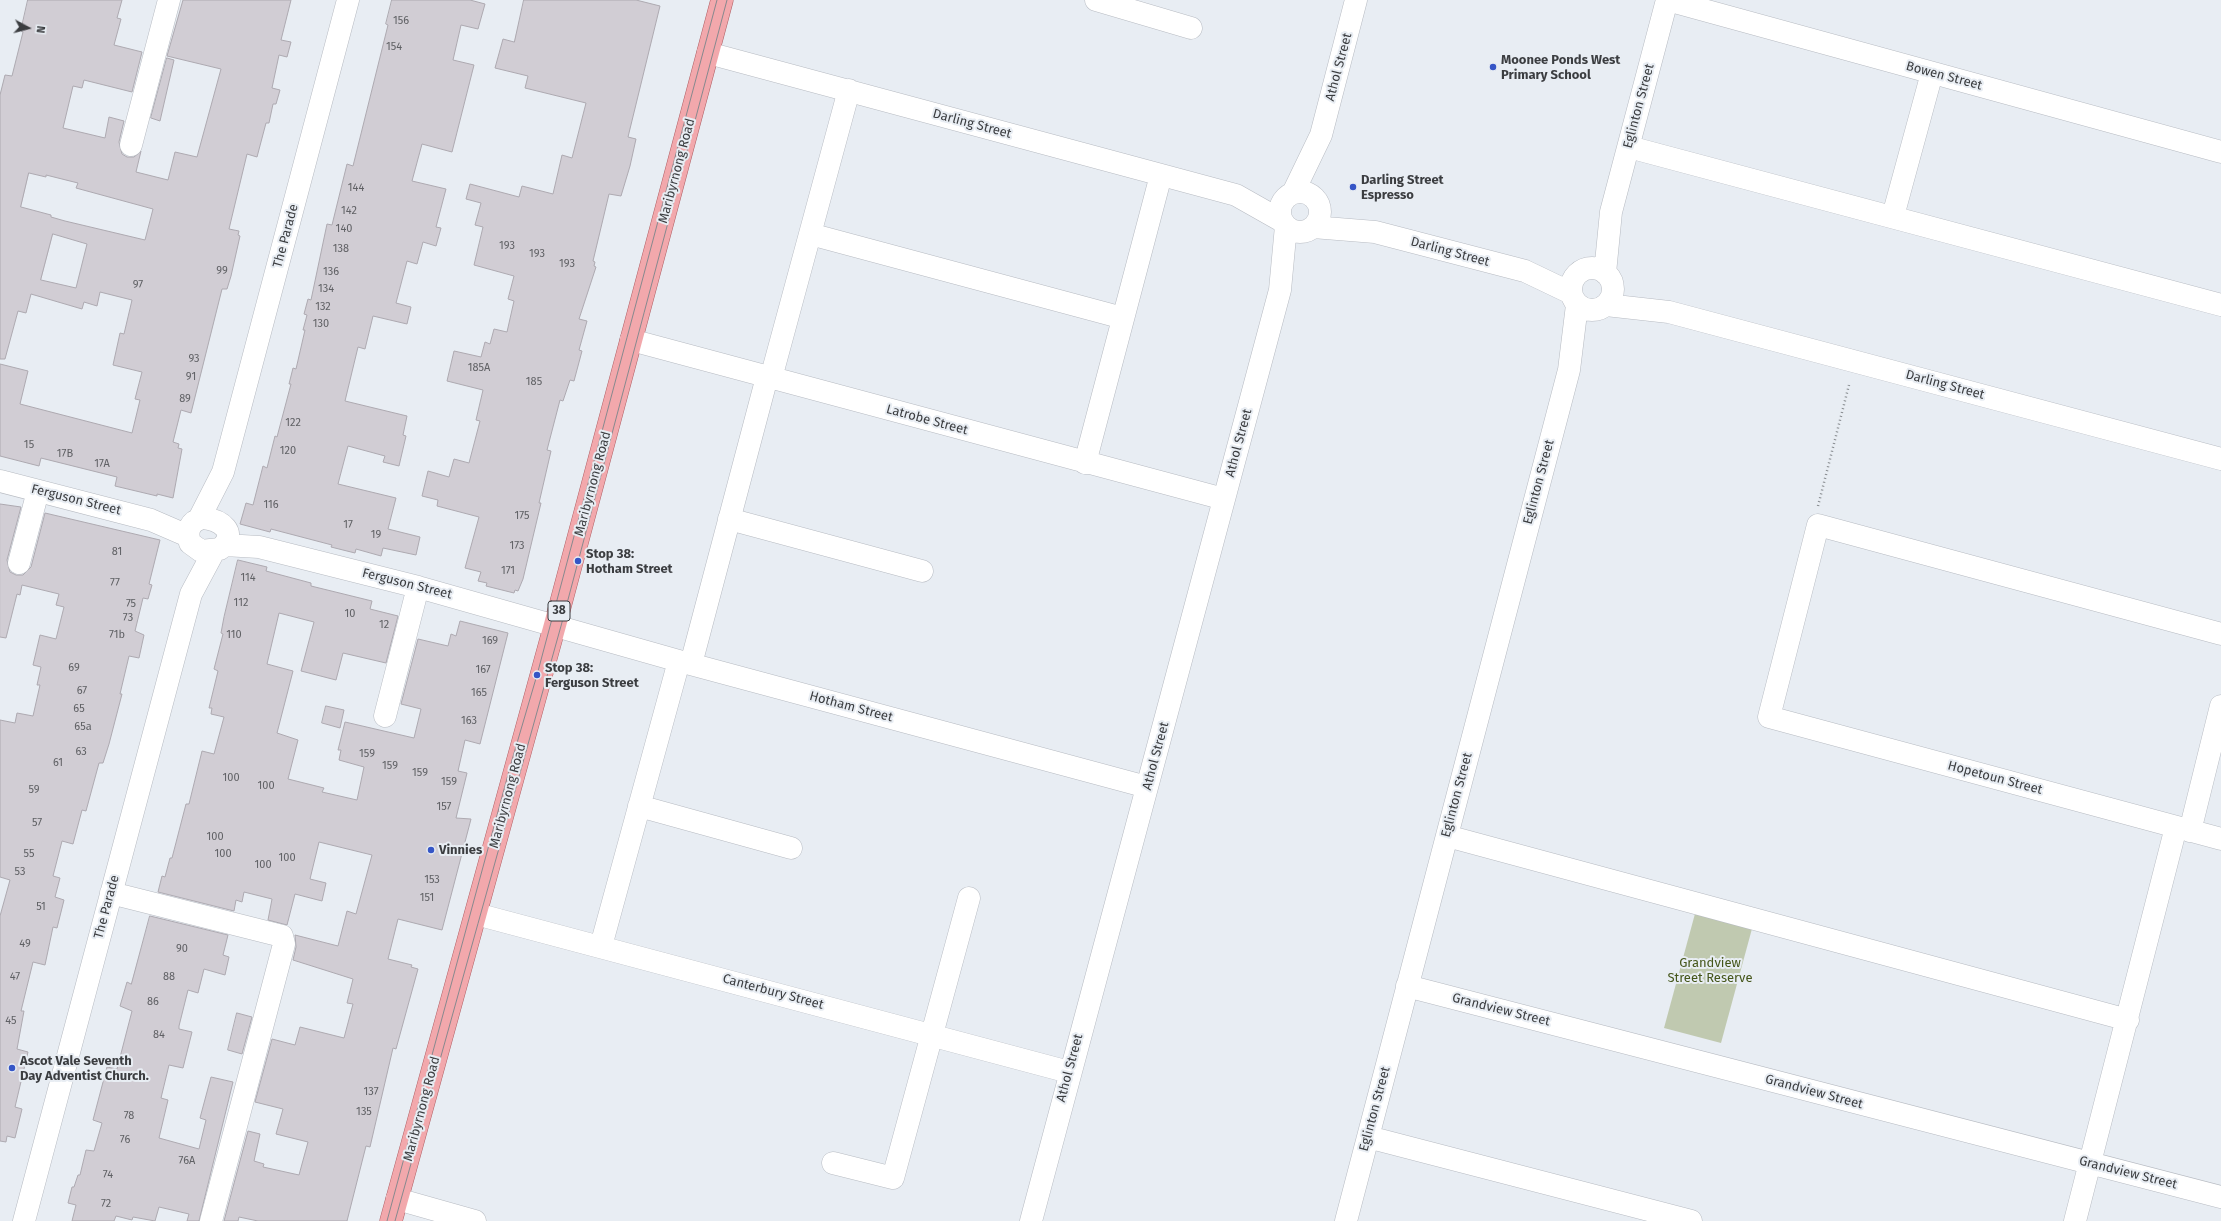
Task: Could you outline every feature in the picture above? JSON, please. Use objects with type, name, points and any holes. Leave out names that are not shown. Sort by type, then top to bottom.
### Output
[{"type":"main road","name":"Maribyrnong Road","points":[[391,1221],[555,625],[722,0]]},
{"type":"street","points":[[131,145],[169,0]]},
{"type":"street","name":"The Parade","points":[[24,1221],[191,594],[193,531],[223,472],[348,0]]},
{"type":"street","points":[[1096,0],[1192,28]]},
{"type":"street","name":"Athol Street","points":[[1292,194],[1321,135],[1356,0]]},
{"type":"street","name":"Bowen Street","points":[[1667,0],[2221,152]]},
{"type":"street","name":"Eglinton Street","points":[[1346,1221],[1569,370],[1577,286],[1611,212],[1667,0]]},
{"type":"street","name":"Darling Street","points":[[708,53],[1236,195],[1284,223]]},
{"type":"street","points":[[1893,216],[1932,73]]},
{"type":"street","points":[[601,946],[639,806],[729,519],[810,234],[849,90]]},
{"type":"street","name":"Athol Street","points":[[1318,203],[1321,135]]},
{"type":"street","points":[[1628,147],[1893,216],[2221,305]]},
{"type":"street","points":[[1085,463],[1161,175]]},
{"type":"street","points":[[1306,192],[1318,203],[1320,217],[1311,229],[1296,232],[1284,223],[1280,209],[1282,203],[1292,194],[1306,192]]},
{"type":"street","name":"Darling Street","points":[[1236,195],[1292,194]]},
{"type":"street","name":"Darling Street","points":[[1318,203],[1375,232]]},
{"type":"street","name":"Eglinton Street","points":[[1609,279],[1611,212]]},
{"type":"street","name":"Athol Street","points":[[1031,1221],[1069,1072],[1148,787],[1280,290],[1284,223]]},
{"type":"street","name":"Darling Street","points":[[1311,229],[1375,232],[1577,286]]},
{"type":"street","name":"Athol Street","points":[[1280,290],[1311,229]]},
{"type":"street","points":[[810,234],[1123,318]]},
{"type":"street","points":[[1595,268],[1609,279],[1611,299],[1603,307],[1587,310],[1577,286],[1595,268]]},
{"type":"street","name":"Darling Street","points":[[1609,279],[1669,312]]},
{"type":"street","name":"Darling Street","points":[[1603,307],[1669,312],[2221,460]]},
{"type":"street","name":"Eglinton Street","points":[[1569,370],[1603,307]]},
{"type":"street","name":"Latrobe Street","points":[[631,340],[1085,463],[1224,499]]},
{"type":"street","name":"The Parade","points":[[191,594],[222,538],[223,472]]},
{"type":"street","name":"Ferguson Street","points":[[0,480],[193,531]]},
{"type":"street","points":[[19,563],[38,491]]},
{"type":"street","points":[[214,519],[222,538],[201,550],[193,531],[214,519]]},
{"type":"street","points":[[729,519],[922,571]]},
{"type":"street","points":[[1818,525],[2221,634]]},
{"type":"street","name":"Hopetoun Street","points":[[1818,525],[1769,717],[2221,840]]},
{"type":"street","name":"Ferguson Street","points":[[222,538],[418,587],[555,625]]},
{"type":"street","points":[[385,716],[418,587]]},
{"type":"street","name":"Hotham Street","points":[[555,625],[685,662],[1148,787]]},
{"type":"street","points":[[2075,1221],[2128,1020],[2183,829],[2221,706]]},
{"type":"street","points":[[639,806],[791,848]]},
{"type":"street","points":[[1447,836],[2128,1020]]},
{"type":"street","points":[[111,893],[282,936],[284,944],[211,1221]]},
{"type":"street","points":[[833,1162],[893,1178],[969,898]]},
{"type":"street","name":"Canterbury Street","points":[[476,914],[601,946],[1069,1072]]},
{"type":"street","name":"Grandview Street","points":[[1407,986],[2221,1197]]},
{"type":"street","points":[[1368,1137],[1690,1221]]},
{"type":"street","points":[[397,1199],[475,1221]]},
{"type":"path","points":[[1818,525],[1815,516],[1849,385]]},
{"type":"green space","name":"Grandview Street Reserve","points":[[1696,910],[1753,925],[1721,1043],[1664,1028]]},
{"type":"building","points":[[28,0],[122,0],[117,18],[121,19],[114,45],[142,52],[132,92],[84,80],[82,88],[73,86],[63,128],[105,138],[109,117],[124,121],[119,142],[122,154],[127,157],[134,157],[141,151],[136,172],[168,180],[175,152],[197,157],[221,69],[167,56],[183,0],[291,0],[281,40],[291,42],[287,57],[279,55],[272,88],[280,90],[276,104],[273,104],[269,123],[266,123],[257,157],[247,154],[229,229],[239,231],[238,235],[240,236],[231,276],[227,289],[222,289],[191,413],[181,410],[173,442],[179,444],[178,448],[182,449],[173,498],[157,494],[157,496],[115,486],[117,477],[41,458],[39,466],[0,456],[0,364],[28,371],[20,404],[132,433],[140,400],[135,399],[142,372],[113,365],[120,333],[124,334],[132,300],[100,292],[97,306],[84,302],[82,309],[31,294],[26,313],[18,311],[5,359],[0,359],[0,95],[5,75],[12,76],[23,32],[21,31]],"holes":[[[29,173],[46,177],[46,175],[78,183],[76,188],[153,209],[145,240],[65,221],[51,217],[51,215],[21,207]],[[53,234],[87,244],[76,288],[41,280]]]},
{"type":"building","points":[[392,0],[470,0],[485,4],[478,29],[461,25],[453,60],[474,65],[452,152],[422,144],[412,181],[446,189],[436,227],[441,228],[436,246],[423,242],[417,264],[407,261],[396,303],[411,307],[407,324],[373,316],[365,349],[358,347],[345,401],[407,416],[403,435],[406,436],[399,466],[383,462],[385,456],[348,446],[338,484],[396,498],[388,529],[420,537],[416,555],[383,548],[381,556],[356,549],[355,553],[331,547],[332,545],[271,529],[270,532],[240,524],[246,503],[253,505],[263,466],[267,468],[275,436],[277,437],[291,384],[289,384],[293,368],[296,369],[305,330],[303,330],[307,315],[304,314],[308,299],[311,300],[327,224],[332,225],[347,164],[353,166],[388,25],[386,24]]},
{"type":"building","points":[[524,0],[636,0],[660,6],[628,137],[636,139],[630,166],[621,196],[609,194],[593,261],[595,262],[594,266],[596,267],[579,319],[587,321],[579,350],[582,351],[574,381],[570,380],[563,401],[560,400],[547,450],[551,451],[539,503],[541,503],[523,579],[518,591],[515,590],[514,593],[486,586],[487,583],[478,581],[481,572],[465,568],[479,517],[437,506],[438,500],[422,496],[428,471],[449,477],[454,459],[469,463],[480,421],[476,420],[483,390],[447,381],[454,351],[481,357],[485,342],[490,344],[494,329],[507,332],[514,301],[508,299],[514,276],[474,265],[483,227],[475,225],[481,203],[466,199],[470,184],[519,197],[522,186],[553,194],[562,155],[572,158],[586,103],[525,88],[528,76],[495,68],[503,39],[514,42]]},
{"type":"building","points":[[167,58],[174,60],[160,121],[151,118]]},
{"type":"building","points":[[0,504],[21,507],[7,560],[10,572],[16,575],[23,575],[31,567],[45,513],[160,540],[149,584],[152,585],[148,599],[143,598],[135,631],[144,635],[139,658],[129,656],[120,694],[122,694],[103,763],[99,763],[86,811],[82,810],[73,844],[62,841],[53,876],[60,878],[55,897],[64,900],[57,928],[53,927],[45,965],[33,962],[21,1011],[24,1011],[17,1049],[28,1052],[15,1107],[22,1109],[15,1138],[7,1136],[6,1142],[0,1141],[0,916],[10,880],[0,877],[0,720],[15,723],[17,713],[33,716],[40,685],[37,685],[41,667],[33,665],[40,635],[56,639],[64,607],[56,605],[59,594],[22,585],[20,595],[17,594],[6,638],[0,637]]},
{"type":"building","points":[[238,560],[267,567],[266,571],[311,583],[311,586],[372,601],[370,609],[398,616],[386,663],[343,653],[336,680],[301,671],[314,622],[279,613],[267,664],[293,671],[277,733],[298,740],[288,779],[324,788],[322,792],[357,800],[364,767],[339,760],[341,750],[338,750],[345,722],[414,738],[421,709],[401,704],[418,639],[448,646],[451,634],[456,636],[460,621],[508,633],[480,744],[465,740],[458,771],[467,773],[456,818],[471,819],[442,930],[398,919],[388,959],[412,965],[411,967],[418,969],[396,1049],[393,1048],[370,1147],[366,1146],[347,1221],[258,1221],[239,1217],[238,1221],[224,1221],[248,1131],[260,1134],[254,1161],[264,1164],[263,1167],[299,1175],[308,1142],[276,1134],[283,1109],[255,1102],[272,1039],[295,1045],[300,1027],[344,1038],[353,1004],[347,1003],[353,979],[293,960],[296,947],[295,935],[338,946],[347,911],[356,914],[372,855],[319,842],[310,879],[326,883],[322,901],[295,894],[287,925],[268,920],[272,899],[244,892],[242,902],[236,900],[234,911],[158,892],[162,876],[165,877],[170,858],[172,858],[186,804],[189,804],[202,751],[214,754],[224,717],[211,714],[212,708],[209,708],[218,671],[214,669],[223,634],[221,633],[224,617]]},
{"type":"building","points":[[326,706],[344,710],[340,728],[322,723]]},
{"type":"building","points":[[150,916],[228,935],[223,955],[229,957],[225,975],[204,969],[198,993],[188,990],[179,1029],[192,1032],[183,1068],[169,1065],[161,1098],[168,1100],[159,1138],[199,1149],[206,1120],[200,1118],[211,1077],[233,1082],[199,1221],[187,1221],[189,1214],[159,1207],[155,1221],[133,1217],[132,1220],[116,1216],[114,1221],[72,1221],[76,1205],[68,1203],[72,1187],[74,1187],[78,1175],[80,1175],[86,1150],[94,1151],[102,1123],[93,1120],[107,1067],[117,1069],[132,1011],[120,1006],[127,982],[131,984]]},
{"type":"building","points":[[237,1013],[252,1017],[242,1054],[228,1050]]},
{"type":"tram line","points":[[387,1221],[512,760],[537,675],[717,0]]},
{"type":"tram line","points":[[395,1221],[561,626],[727,0]]},
{"type":"place","name":"Moonee Ponds West Primary School","points":[[1493,67]]},
{"type":"place","name":"Darling Street Espresso","points":[[1353,187]]},
{"type":"place","name":"Stop 38: Hotham Street","points":[[578,561]]},
{"type":"place","name":"Stop 38: Ferguson Street","points":[[537,675]]},
{"type":"place","name":"Vinnies","points":[[431,850]]},
{"type":"place","name":"Ascot Vale Seventh Day Adventist Church.","points":[[12,1068]]}]
